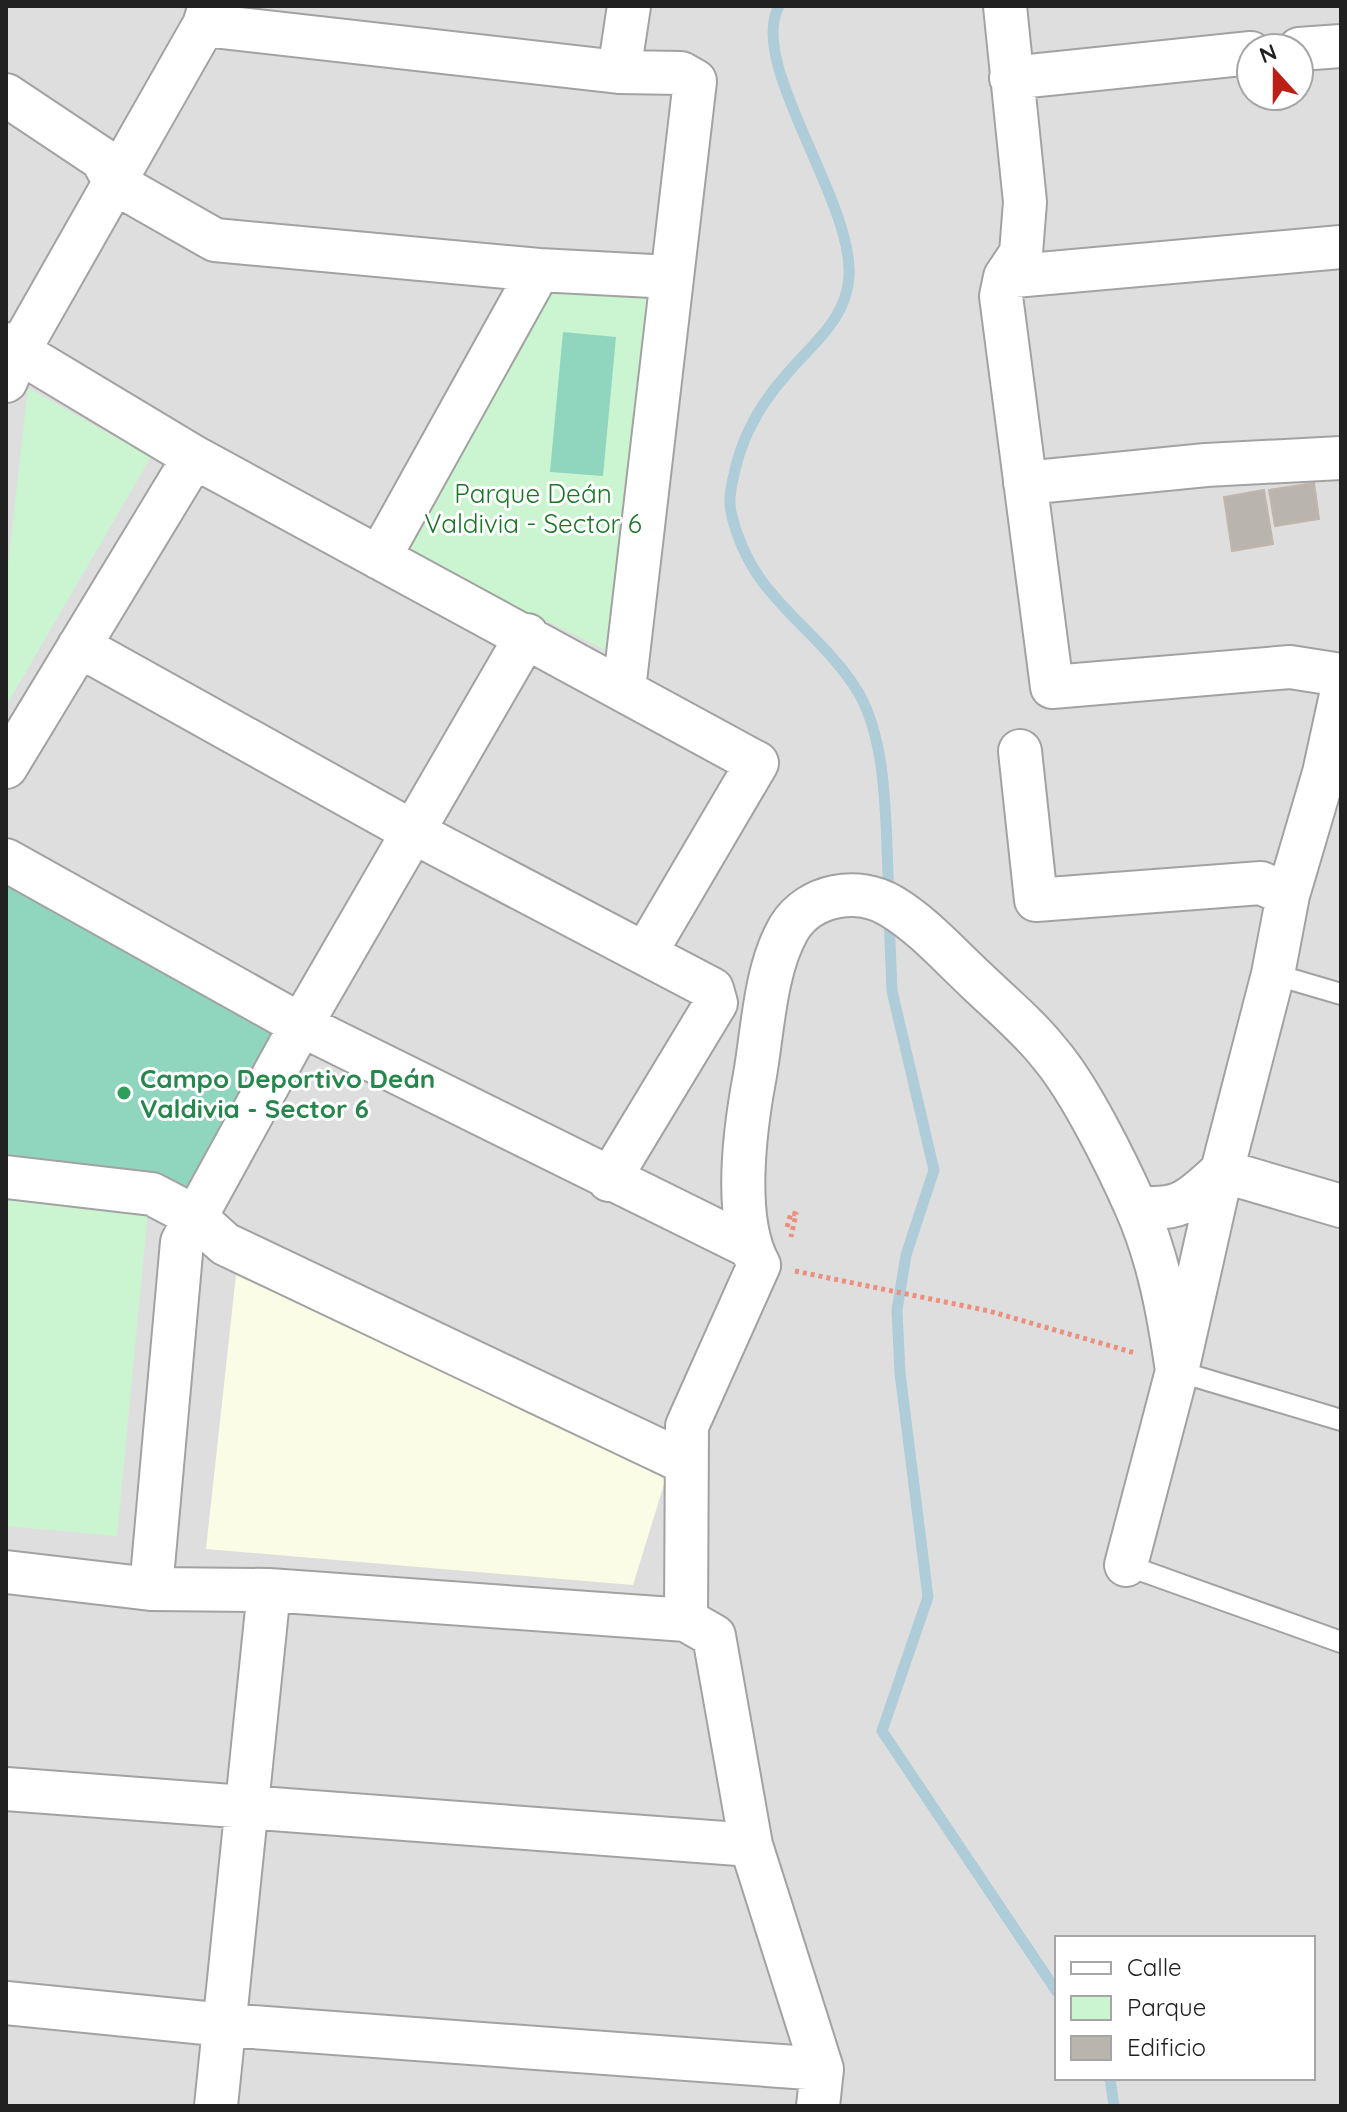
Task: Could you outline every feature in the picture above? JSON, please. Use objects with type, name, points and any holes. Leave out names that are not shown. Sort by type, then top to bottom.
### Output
[{"type":"street","points":[[619,72],[629,6]]},
{"type":"street","points":[[1005,6],[1025,202],[1021,253],[1005,277],[1001,296],[1052,687],[1290,667],[1341,675]]},
{"type":"street","points":[[624,689],[671,277],[697,86],[690,74],[619,72],[207,16],[115,183],[10,359],[527,635],[624,689],[757,763],[646,952]]},
{"type":"street","points":[[1315,48],[1341,46]]},
{"type":"street","points":[[1011,78],[1235,55]]},
{"type":"street","points":[[6,95],[102,159],[115,183],[215,240],[539,270],[671,277]]},
{"type":"street","points":[[1005,277],[1341,247]]},
{"type":"street","points":[[379,558],[539,270]]},
{"type":"street","points":[[6,767],[194,457]]},
{"type":"street","points":[[1025,483],[1206,465],[1341,458]]},
{"type":"street","points":[[151,1589],[182,1242],[301,1025],[527,635]]},
{"type":"street","points":[[79,646],[415,833],[712,989],[716,1003],[609,1180]]},
{"type":"street","points":[[1158,1363],[1222,1171],[1273,974],[1288,895],[1332,776],[1341,695]]},
{"type":"street","points":[[1020,751],[1036,900],[1261,883],[1288,895]]},
{"type":"street","points":[[6,860],[301,1025],[609,1180],[748,1246]]},
{"type":"street","points":[[686,1620],[687,1426],[757,1276],[759,1265],[748,1246],[745,1193],[749,1110],[773,974],[788,930],[798,917],[830,897],[852,894],[889,904],[936,942],[1050,1053],[1072,1084],[1136,1207],[1167,1305],[1126,1565]]},
{"type":"street","points":[[1222,1171],[1341,1206]]},
{"type":"street","points":[[1136,1207],[1165,1210],[1188,1202],[1222,1171]]},
{"type":"street","points":[[6,1177],[152,1194],[194,1216],[225,1244],[686,1463]]},
{"type":"street","points":[[6,1572],[151,1589],[269,1590],[686,1620],[714,1636],[751,1845],[820,2088],[6,2003]]},
{"type":"street","points":[[216,2106],[269,1590]]},
{"type":"street","points":[[6,1789],[751,1845]]},
{"type":"lane","points":[[1273,974],[1341,994]]},
{"type":"lane","points":[[1158,1363],[1341,1420]]},
{"type":"lane","points":[[1126,1565],[1341,1642]]},
{"type":"path","points":[[785,1268],[989,1311],[1158,1363]]},
{"type":"shaded area","points":[[6,6],[1341,6],[1341,2106],[6,2106]]},
{"type":"shaded area","points":[[236,1275],[658,1464],[665,1481],[633,1585],[206,1549]]},
{"type":"green space","name":"Parque Deán Valdivia - Sector 6","points":[[552,285],[652,297],[612,653],[400,550]]},
{"type":"green space","points":[[563,332],[616,337],[603,476],[550,472]]},
{"type":"green space","points":[[28,388],[151,457],[6,706],[6,584]]},
{"type":"green space","name":"Campo Deportivo Deán Valdivia - Sector 6","points":[[6,881],[276,1032],[186,1192],[146,1174],[6,1155]]},
{"type":"green space","points":[[6,1197],[148,1211],[117,1536],[6,1526]]},
{"type":"building","points":[[1314,483],[1319,519],[1275,526],[1269,490]]},
{"type":"building","points":[[1264,490],[1273,544],[1232,551],[1224,497]]},
{"type":"waterway","points":[[779,6],[773,31],[777,62],[788,97],[835,209],[846,245],[849,276],[847,291],[835,318],[777,385],[754,420],[739,457],[730,507],[740,542],[752,566],[767,588],[838,664],[866,709],[875,733],[884,788],[889,894]]},
{"type":"waterway","points":[[889,916],[892,991],[934,1170],[906,1255],[897,1310],[900,1373],[928,1597],[882,1731],[1055,1989]]},
{"type":"waterway","points":[[1110,2080],[1114,2106]]},
{"type":"place","name":"Campo Deportivo Deán Valdivia - Sector 6","points":[[124,1093]]}]
